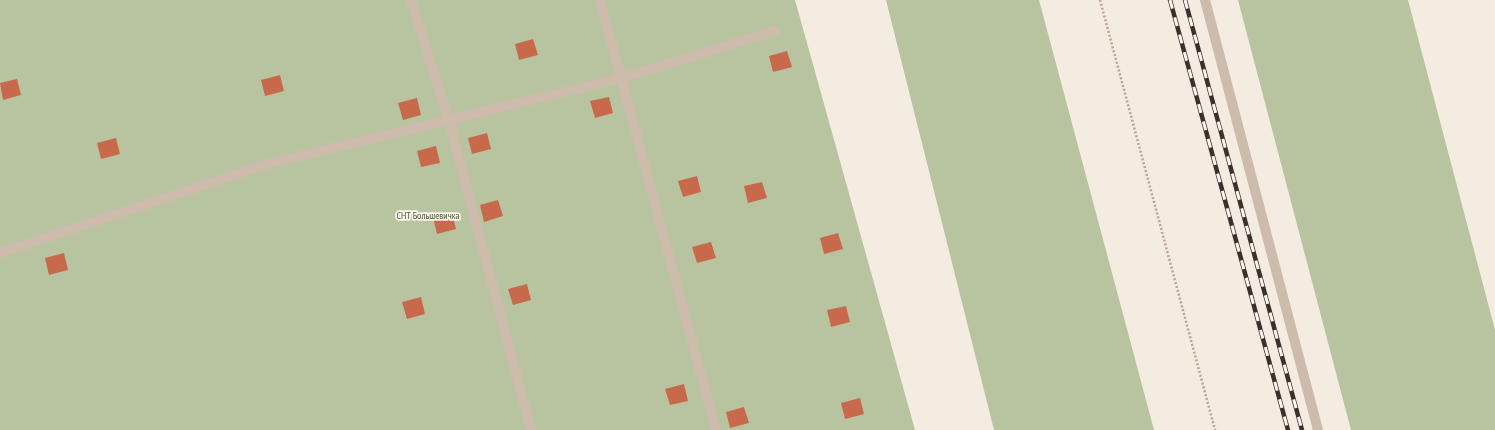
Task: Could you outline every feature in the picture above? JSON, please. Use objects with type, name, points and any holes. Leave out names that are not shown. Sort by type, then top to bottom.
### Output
[{"type":"street","points":[[411,0],[449,121],[531,430]]},
{"type":"street","points":[[600,0],[716,430]]},
{"type":"street","points":[[1205,0],[1318,430]]},
{"type":"street","points":[[0,254],[266,164],[622,78],[775,31]]},
{"type":"path","points":[[1100,0],[1215,430]]},
{"type":"green space","name":"СНТ Большевичка","points":[[0,0],[795,0],[915,430],[0,430]]},
{"type":"green space","points":[[886,0],[1039,0],[1154,430],[994,430]]},
{"type":"green space","points":[[1238,0],[1408,0],[1495,330],[1495,430],[1351,430]]},
{"type":"building","points":[[533,39],[538,55],[519,60],[515,44]]},
{"type":"building","points":[[787,51],[792,67],[773,72],[769,56]]},
{"type":"building","points":[[280,75],[284,91],[265,96],[261,80]]},
{"type":"building","points":[[17,79],[21,95],[3,100],[0,83]]},
{"type":"building","points":[[609,97],[613,113],[595,118],[590,101]]},
{"type":"building","points":[[417,98],[421,115],[403,120],[398,103]]},
{"type":"building","points":[[487,133],[491,149],[472,154],[468,138]]},
{"type":"building","points":[[116,138],[120,154],[101,159],[97,143]]},
{"type":"building","points":[[436,146],[440,163],[421,167],[417,151]]},
{"type":"building","points":[[697,176],[701,192],[683,197],[678,181]]},
{"type":"building","points":[[762,182],[767,198],[748,203],[744,186]]},
{"type":"building","points":[[498,200],[503,216],[484,222],[480,205]]},
{"type":"building","points":[[452,213],[456,229],[437,234],[433,217]]},
{"type":"building","points":[[838,233],[843,249],[824,254],[820,238]]},
{"type":"building","points":[[711,242],[716,258],[697,263],[692,247]]},
{"type":"building","points":[[64,253],[68,270],[49,275],[45,258]]},
{"type":"building","points":[[527,284],[531,300],[513,305],[508,289]]},
{"type":"building","points":[[421,297],[425,314],[407,319],[402,302]]},
{"type":"building","points":[[846,306],[850,322],[831,327],[827,310]]},
{"type":"building","points":[[684,384],[688,401],[670,405],[665,389]]},
{"type":"building","points":[[860,398],[864,414],[845,419],[841,403]]},
{"type":"building","points":[[744,407],[749,423],[730,428],[726,412]]},
{"type":"railway","points":[[1170,0],[1288,430]]},
{"type":"railway","points":[[1185,0],[1302,430]]}]
